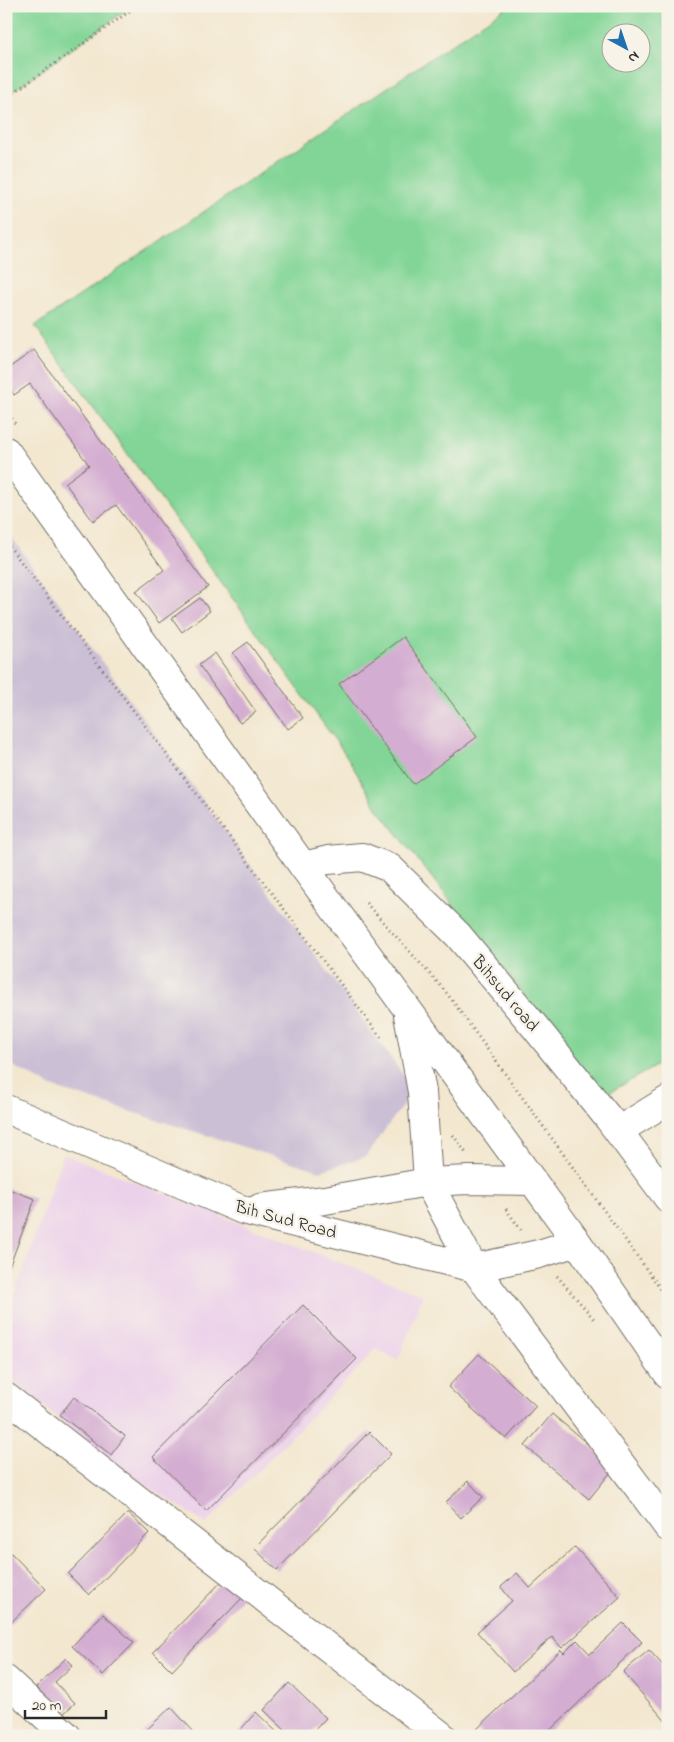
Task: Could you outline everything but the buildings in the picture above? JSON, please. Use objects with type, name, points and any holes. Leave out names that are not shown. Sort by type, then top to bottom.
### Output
[{"type":"main road","points":[[6,451],[303,866],[577,1242],[668,1374]]},
{"type":"main road","name":"Bihsud road","points":[[303,866],[328,860],[362,857],[390,868],[458,935],[535,1027],[618,1131],[668,1198]]},
{"type":"main road","points":[[406,1006],[422,1092],[428,1182],[474,1268],[668,1527]]},
{"type":"main road","points":[[618,1131],[668,1100]]},
{"type":"main road","name":"Bih Sud Road","points":[[6,1109],[243,1210],[474,1268],[539,1254],[577,1242]]},
{"type":"main road","points":[[243,1210],[325,1200],[428,1182],[531,1180]]},
{"type":"main road","points":[[6,1397],[442,1736]]},
{"type":"main road","points":[[6,1680],[67,1736]]},
{"type":"path","points":[[6,98],[137,6]]},
{"type":"path","points":[[6,542],[387,1045]]},
{"type":"path","points":[[450,1132],[539,1254],[594,1319]]},
{"type":"shaded area","points":[[6,530],[414,1090],[365,1157],[320,1171],[52,1087],[6,1062]]},
{"type":"shaded area","points":[[63,1154],[423,1295],[398,1360],[374,1348],[367,1359],[206,1524],[103,1457],[6,1374],[6,1320]]},
{"type":"green space","points":[[6,6],[132,6],[6,96]]},
{"type":"green space","points":[[508,6],[668,6],[668,1059],[603,1096],[378,809],[346,755],[35,326]]}]
